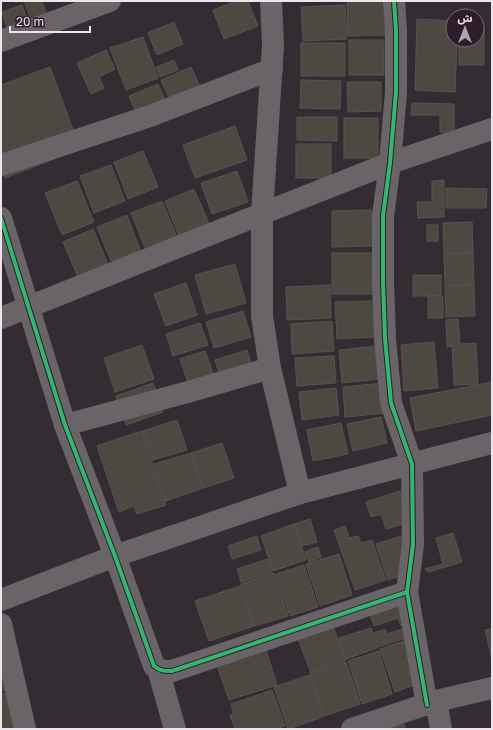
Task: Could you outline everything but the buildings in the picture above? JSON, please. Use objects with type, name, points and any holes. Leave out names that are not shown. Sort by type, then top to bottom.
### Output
[{"type":"street","points":[[1,41],[58,10],[110,1]]},
{"type":"street","points":[[271,1],[273,45],[262,214],[262,316],[270,368],[300,493]]},
{"type":"street","points":[[394,1],[396,30],[396,92],[390,164],[383,216],[385,338],[391,403],[412,464],[413,544],[407,592],[431,703],[441,729]]},
{"type":"street","points":[[1,165],[150,116],[272,69]]},
{"type":"street","points":[[1,318],[163,252],[390,164],[492,129]]},
{"type":"street","points":[[1,218],[30,307],[65,425],[116,556],[154,666],[162,671],[172,671],[407,592]]},
{"type":"street","points":[[65,425],[270,368]]},
{"type":"street","points":[[1,600],[116,556],[300,493],[492,443]]},
{"type":"street","points":[[1,624],[25,729]]},
{"type":"street","points":[[158,669],[175,729]]},
{"type":"street","points":[[352,729],[431,703],[492,688]]},
{"type":"cycle path","points":[[394,1],[396,30],[396,92],[390,163],[383,216],[385,338],[391,403],[412,464],[413,544],[407,592],[427,705]]},
{"type":"cycle path","points":[[1,218],[65,425],[115,556],[154,666],[158,669],[172,671],[407,592]]}]
